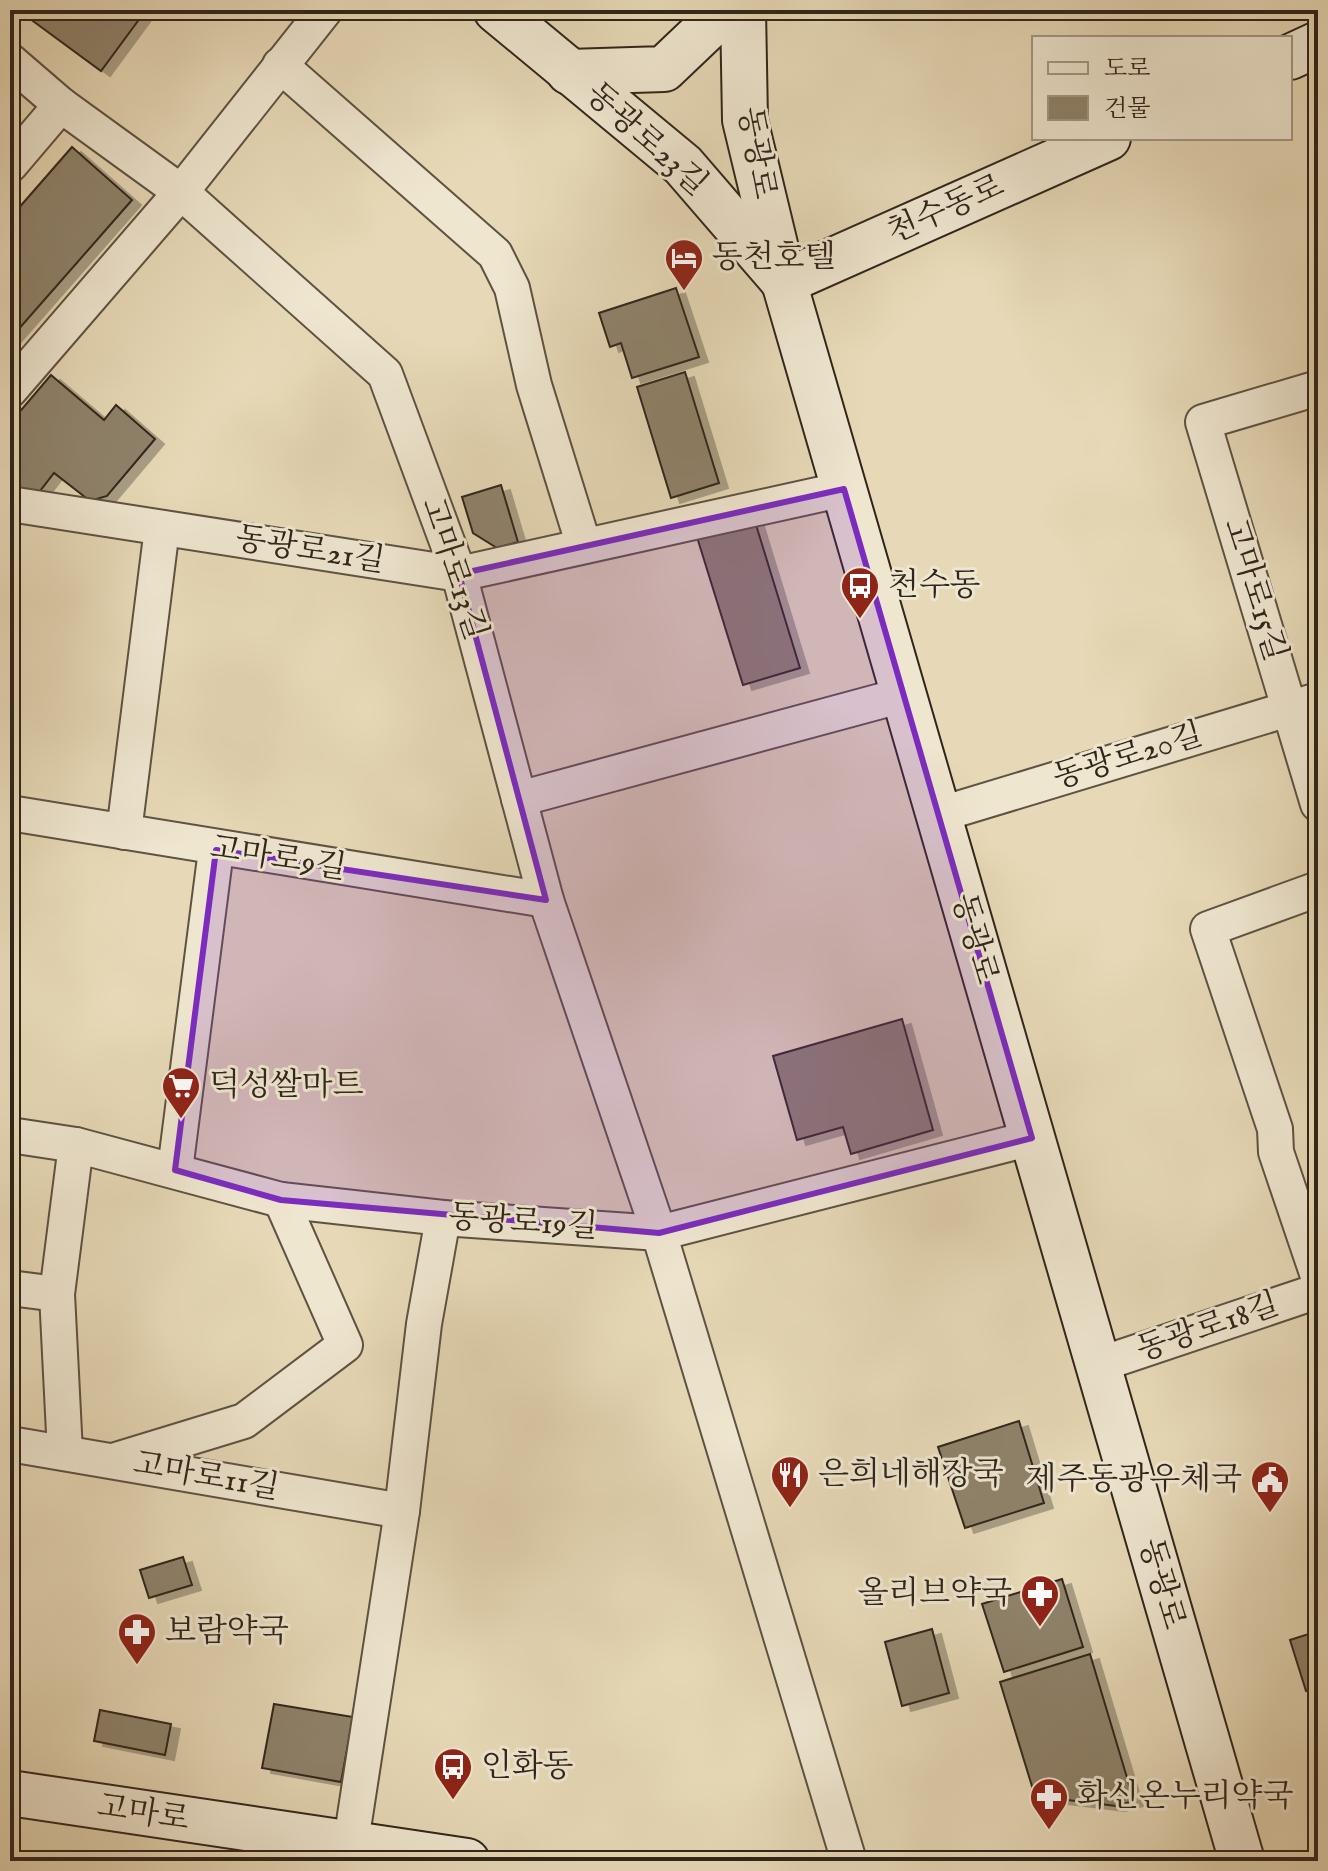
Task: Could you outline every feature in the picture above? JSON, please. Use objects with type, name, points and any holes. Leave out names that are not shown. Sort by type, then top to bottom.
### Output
[{"type":"main road","name":"동광로23길","points":[[496,10],[683,165],[784,282]]},
{"type":"main road","points":[[569,72],[664,69],[726,10]]},
{"type":"main road","name":"동광로","points":[[743,10],[745,120],[784,282],[1242,1861]]},
{"type":"main road","points":[[1292,56],[1318,44]]},
{"type":"main road","name":"천수동로","points":[[784,282],[1104,140]]},
{"type":"main road","name":"고마로","points":[[10,1793],[349,1853],[467,1861]]},
{"type":"street","points":[[10,390],[181,192],[325,10]]},
{"type":"street","name":"고마로13길","points":[[10,61],[61,105],[181,192],[385,374],[459,574],[546,900],[659,1233],[849,1861]]},
{"type":"street","points":[[280,65],[495,254],[512,288],[534,385],[584,546]]},
{"type":"street","points":[[10,165],[61,105]]},
{"type":"street","name":"고마로15길","points":[[1318,388],[1203,422],[1304,703],[1318,804]]},
{"type":"street","name":"동광로21길","points":[[10,504],[459,574],[844,489]]},
{"type":"street","points":[[124,832],[162,528]]},
{"type":"street","points":[[519,799],[903,695]]},
{"type":"street","name":"동광로20길","points":[[938,815],[1304,703]]},
{"type":"street","name":"고마로9길","points":[[10,813],[216,850],[546,900]]},
{"type":"street","points":[[175,1170],[216,850]]},
{"type":"street","points":[[1318,889],[1208,929],[1275,1129],[1276,1152],[1318,1276]]},
{"type":"street","name":"동광로19길","points":[[10,1135],[76,1145],[281,1200],[443,1218],[659,1233],[1032,1138]]},
{"type":"street","points":[[65,1453],[57,1294],[76,1145]]},
{"type":"street","points":[[113,1461],[244,1421],[345,1345],[281,1200]]},
{"type":"street","points":[[349,1853],[402,1511],[424,1324],[443,1218]]},
{"type":"street","points":[[10,1288],[57,1294]]},
{"type":"street","name":"동광로18길","points":[[1098,1365],[1318,1291]]},
{"type":"street","name":"고마로11길","points":[[10,1444],[402,1511]]},
{"type":"highlighted area","points":[[844,489],[1032,1138],[659,1233],[281,1200],[175,1170],[216,850],[546,900],[459,574]]},
{"type":"building","points":[[18,10],[146,10],[101,71]]},
{"type":"building","points":[[72,147],[132,200],[10,339],[10,218]]},
{"type":"building","points":[[676,288],[699,357],[632,378],[621,343],[610,347],[599,313]]},
{"type":"building","points":[[685,372],[719,483],[671,498],[637,387]]},
{"type":"building","points":[[51,375],[104,420],[116,405],[155,439],[107,496],[90,501],[54,473],[40,491],[18,491],[10,484],[10,423]]},
{"type":"building","points":[[501,485],[518,542],[497,548],[473,533],[462,497]]},
{"type":"building","points":[[753,515],[800,668],[743,685],[696,534]]},
{"type":"building","points":[[902,1019],[933,1130],[851,1154],[843,1127],[797,1140],[773,1056]]},
{"type":"building","points":[[1019,1421],[1044,1503],[965,1528],[938,1447]]},
{"type":"building","points":[[183,1557],[192,1585],[149,1598],[140,1570]]},
{"type":"building","points":[[1062,1579],[1083,1647],[1004,1672],[982,1604]]},
{"type":"building","points":[[932,1629],[949,1693],[902,1706],[885,1642]]},
{"type":"building","points":[[1318,1631],[1318,1687],[1306,1691],[1290,1640]]},
{"type":"building","points":[[1090,1654],[1134,1801],[1116,1806],[1035,1796],[1000,1682]]},
{"type":"building","points":[[274,1704],[353,1717],[341,1782],[262,1768]]},
{"type":"building","points":[[100,1710],[171,1724],[165,1755],[94,1741]]},
{"type":"place","name":"동천호텔","points":[[684,292]]},
{"type":"place","name":"천수동","points":[[860,620]]},
{"type":"place","name":"덕성쌀마트","points":[[181,1120]]},
{"type":"place","name":"은희네해장국","points":[[790,1509]]},
{"type":"place","name":"제주동광우체국","points":[[1270,1514]]},
{"type":"place","name":"올리브약국","points":[[1040,1628]]},
{"type":"place","name":"보람약국","points":[[137,1666]]},
{"type":"place","name":"인화동","points":[[453,1801]]},
{"type":"place","name":"화신온누리약국","points":[[1049,1831]]}]
